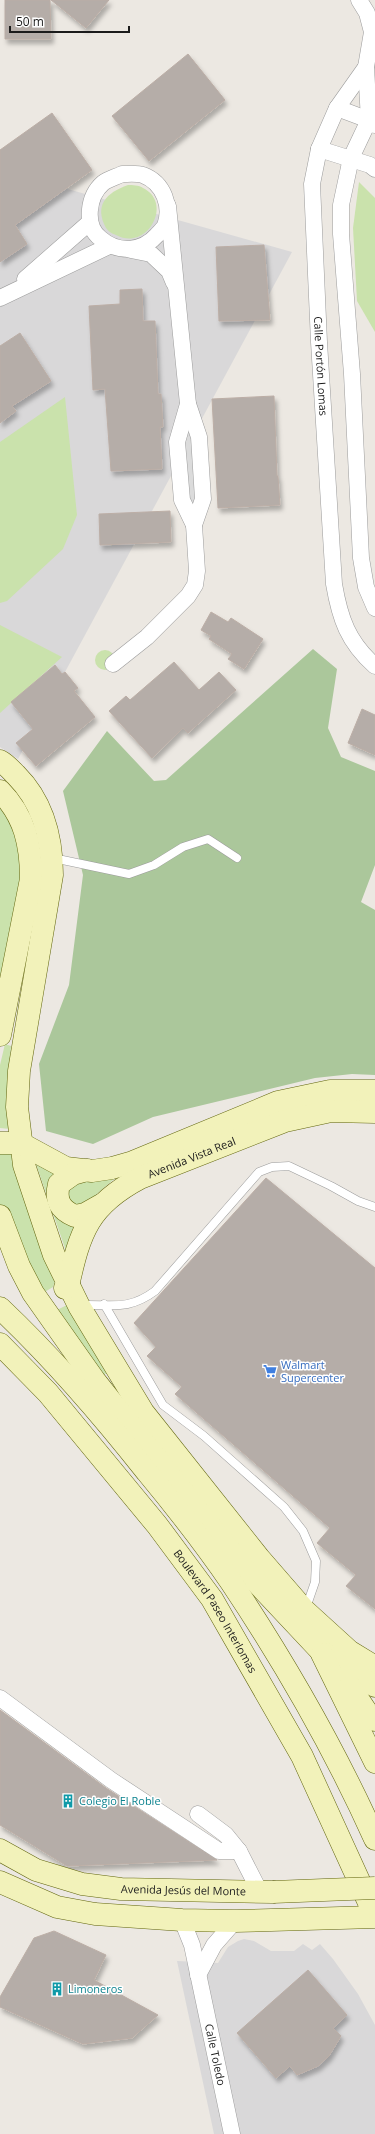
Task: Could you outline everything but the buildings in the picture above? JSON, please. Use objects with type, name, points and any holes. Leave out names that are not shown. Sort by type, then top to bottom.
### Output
[{"type":"main road","points":[[0,761],[20,780],[34,797],[44,818],[51,845],[52,875],[19,1071],[17,1107],[10,1143],[31,1187],[54,1255],[79,1306],[143,1412],[259,1558],[305,1610],[349,1651],[375,1667]]},
{"type":"main road","points":[[0,791],[16,810],[25,828],[31,852],[31,879],[0,1035]]},
{"type":"main road","name":"Avenida Vista Real","points":[[10,1143],[66,1168],[87,1170],[112,1168],[133,1162],[278,1102],[330,1091],[375,1091]]},
{"type":"main road","name":"Avenida Vista Real","points":[[68,1286],[75,1254],[88,1221],[104,1202],[122,1188],[140,1178],[285,1121],[331,1111],[375,1112]]},
{"type":"main road","points":[[87,1170],[74,1174],[59,1184],[58,1200],[62,1208],[75,1216],[85,1214],[104,1202]]},
{"type":"main road","points":[[0,1216],[19,1266],[33,1294],[43,1305],[95,1381],[245,1570],[319,1649],[338,1665],[375,1686]]},
{"type":"main road","points":[[43,1305],[68,1286]]},
{"type":"main road","points":[[0,1308],[53,1362],[116,1432],[230,1581],[276,1655],[328,1744],[375,1839]]},
{"type":"main road","name":"Boulevard Paseo Interlomas","points":[[0,1344],[48,1393],[157,1525],[212,1599],[302,1756],[375,1916]]},
{"type":"main road","points":[[305,1610],[319,1649],[369,1717]]},
{"type":"main road","points":[[338,1665],[352,1691],[369,1717],[375,1762]]},
{"type":"main road","name":"Avenida Jesús del Monte","points":[[0,1850],[36,1870],[82,1884],[120,1889],[267,1892],[375,1888]]},
{"type":"main road","points":[[0,1882],[57,1907],[95,1914],[182,1920],[235,1921],[375,1916]]},
{"type":"street","points":[[359,0],[367,14],[374,32]]},
{"type":"street","name":"Calle Portón Lomas","points":[[374,32],[366,67],[372,123],[351,158],[341,205],[341,234],[352,367],[361,558],[366,587],[375,608]]},
{"type":"street","name":"Calle Portón Lomas","points":[[366,67],[337,108],[319,149],[312,184],[318,334],[334,584],[339,611],[348,635],[361,654],[375,666]]},
{"type":"street","points":[[337,108],[372,123]]},
{"type":"street","points":[[319,149],[351,158],[370,165],[375,169]]},
{"type":"street","points":[[113,664],[147,638],[188,596],[195,585],[196,571],[194,525],[203,499],[199,437],[188,404],[168,206],[160,187],[143,175],[122,174],[102,183],[91,201],[90,222],[97,236],[109,246],[151,254],[169,271],[176,288]]},
{"type":"street","points":[[129,250],[150,243],[164,227],[168,206]]},
{"type":"street","points":[[5,295],[90,222]]},
{"type":"street","points":[[5,295],[109,246]]},
{"type":"street","points":[[188,404],[177,442],[182,500],[194,525]]},
{"type":"street","points":[[0,1698],[111,1780],[219,1851],[239,1851]]},
{"type":"street","points":[[198,1814],[226,1835],[239,1851],[267,1892]]},
{"type":"street","name":"Calle Toledo","points":[[182,1920],[192,1945],[232,2134]]},
{"type":"street","points":[[198,1975],[214,1945],[235,1921]]},
{"type":"lane","points":[[52,858],[129,874],[154,866],[183,847],[208,839],[237,858]]},
{"type":"lane","points":[[79,1306],[104,1304],[128,1306],[136,1304],[154,1291],[258,1172],[272,1167],[288,1166],[331,1186],[358,1201],[375,1207]]},
{"type":"lane","points":[[104,1304],[163,1405],[204,1436],[284,1507],[303,1531],[316,1561],[315,1582],[305,1610]]},
{"type":"shaded area","points":[[0,170],[292,252],[18,759],[0,747]]},
{"type":"shaded area","points":[[189,429],[194,435],[197,503],[191,503],[188,498],[184,433]]},
{"type":"shaded area","points":[[244,1939],[254,1941],[271,1951],[294,1951],[303,1944],[312,1950],[320,1944],[333,1959],[358,1994],[375,2025],[375,2134],[214,2134],[177,1961],[218,1963],[228,1947]]},
{"type":"green space","points":[[359,182],[375,198],[375,332],[357,301],[353,228]]},
{"type":"green space","points":[[128,185],[136,185],[141,187],[152,195],[156,204],[156,214],[153,224],[146,232],[138,237],[127,238],[110,232],[106,228],[101,213],[104,201],[108,196],[120,188]]},
{"type":"green space","points":[[65,397],[77,515],[63,549],[7,601],[0,603],[0,442]]},
{"type":"green space","points":[[0,625],[62,657],[0,713]]},
{"type":"green space","points":[[313,649],[337,669],[328,728],[341,757],[375,771],[375,865],[361,902],[375,910],[375,1075],[352,1074],[315,1078],[153,1117],[93,1144],[46,1131],[39,1064],[69,985],[83,875],[63,791],[107,731],[154,781],[166,780]]},
{"type":"green space","points":[[105,650],[112,653],[115,660],[112,667],[105,670],[98,667],[95,660],[98,653]]},
{"type":"green space","points":[[0,808],[12,827],[18,847],[20,869],[16,914],[0,978]]},
{"type":"green space","points":[[5,1044],[11,1046],[8,1095],[10,1129],[0,1128],[0,1065]]},
{"type":"green space","points":[[0,1146],[9,1150],[14,1157],[55,1281],[53,1287],[43,1293],[0,1218]]},
{"type":"green space","points":[[35,1161],[61,1175],[76,1221],[67,1254]]},
{"type":"green space","points":[[121,1173],[91,1199],[76,1206],[65,1195],[67,1185]]},
{"type":"green space","points":[[69,1304],[109,1372],[103,1375],[57,1310]]},
{"type":"place","name":"Walmart Supercenter","points":[[270,1371]]},
{"type":"place","name":"Colegio El Roble","points":[[68,1801]]},
{"type":"place","name":"Limoneros","points":[[57,1989]]}]
